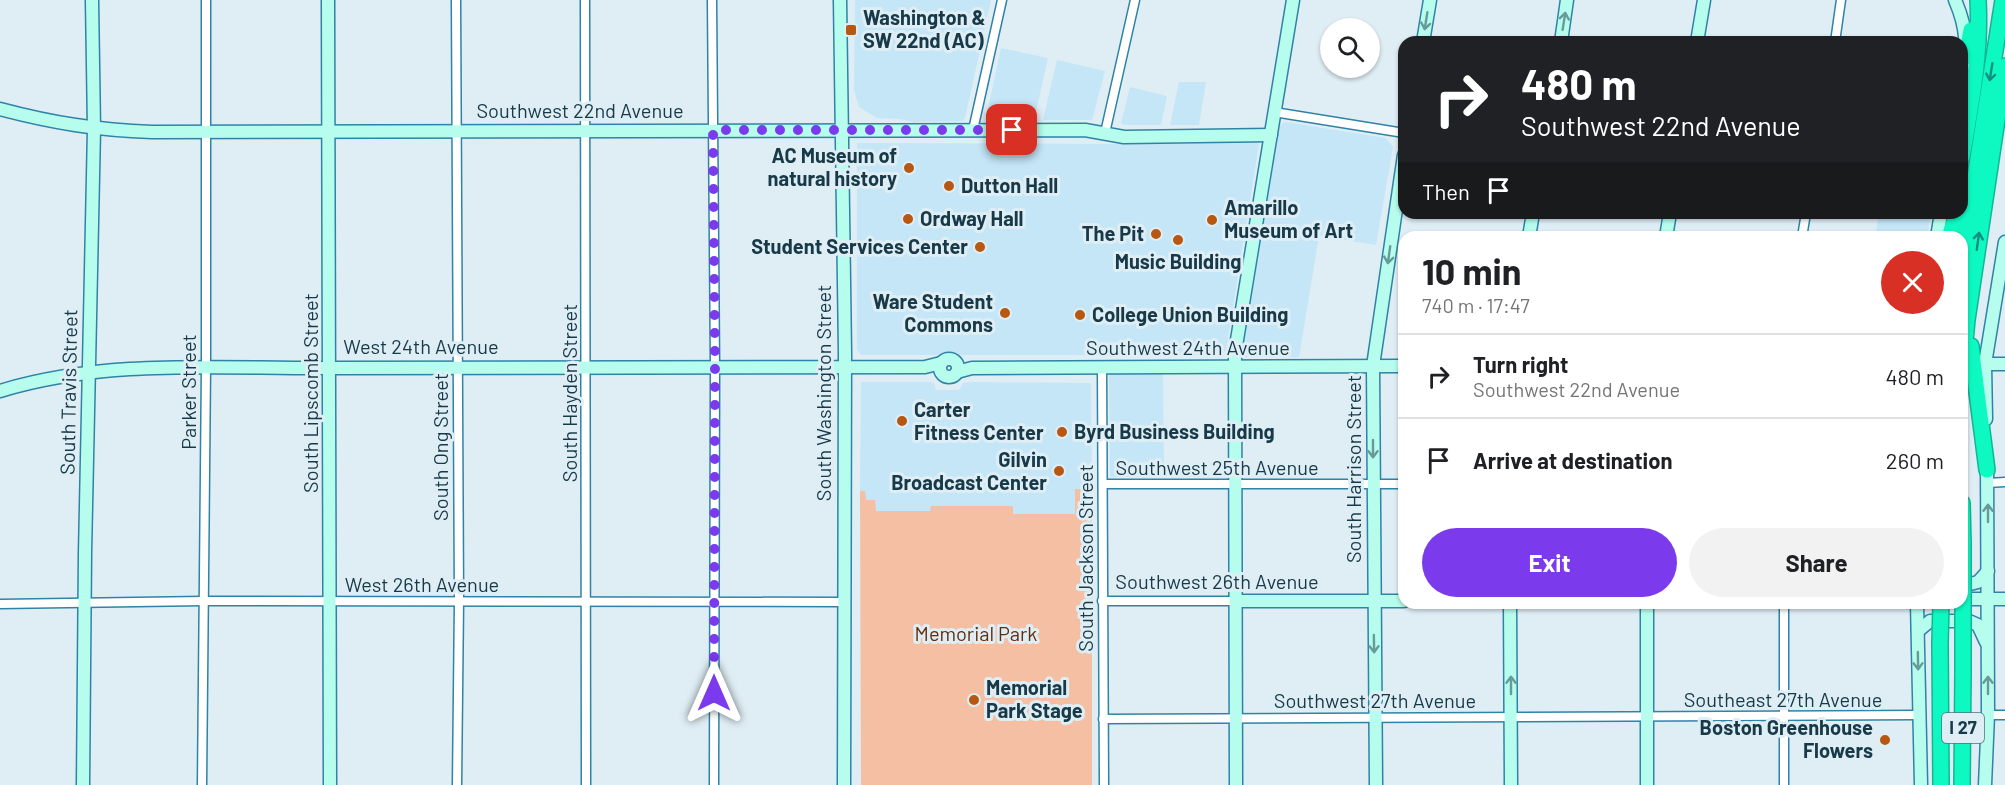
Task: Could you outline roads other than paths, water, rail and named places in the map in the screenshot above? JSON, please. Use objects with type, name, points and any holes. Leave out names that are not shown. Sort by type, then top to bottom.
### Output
[{"type":"highway","points":[[1968,0],[1971,26],[1968,45]]},
{"type":"highway","points":[[1968,122],[1978,63],[1978,0]]},
{"type":"highway","points":[[1966,231],[2003,0]]},
{"type":"highway","points":[[1968,313],[2005,66]]},
{"type":"highway","points":[[1996,121],[2005,91]]},
{"type":"highway","points":[[1968,179],[1980,142]]},
{"type":"highway","points":[[1968,327],[1988,476]]},
{"type":"highway","name":"I 27","points":[[1941,609],[1941,785]]},
{"type":"highway","name":"I 27","points":[[1962,785],[1963,609]]},
{"type":"highway","points":[[1932,785],[1934,754],[1941,731]]},
{"type":"main road","name":"South Travis Street","points":[[84,785],[94,129],[92,0]]},
{"type":"main road","name":"South Lipscomb Street","points":[[328,0],[330,785]]},
{"type":"main road","name":"South Washington Street","points":[[840,0],[845,367],[844,785]]},
{"type":"main road","points":[[1236,785],[1235,352],[1293,0]]},
{"type":"main road","points":[[1424,36],[1430,0]]},
{"type":"main road","points":[[1562,36],[1567,0]]},
{"type":"main road","points":[[1698,36],[1704,0]]},
{"type":"main road","points":[[1955,0],[1964,21],[1967,36]]},
{"type":"main road","name":"Southwest 22nd Avenue","points":[[0,109],[52,122],[94,129],[206,132],[1085,130],[1124,138],[1271,135]]},
{"type":"main road","name":"South Harrison Street","points":[[1376,785],[1373,366],[1398,196]]},
{"type":"main road","points":[[1985,785],[1988,715],[1988,476],[1985,364],[2005,242]]},
{"type":"main road","points":[[1985,364],[2005,364]]},
{"type":"main road","name":"Southwest 24th Avenue","points":[[845,367],[925,367],[949,370],[1398,366]]},
{"type":"main road","name":"West 24th Avenue","points":[[0,391],[27,382],[121,368],[845,367]]},
{"type":"main road","points":[[1968,584],[1978,582],[1988,571]]},
{"type":"main road","points":[[1968,599],[2005,599]]},
{"type":"main road","name":"Southwest 26th Avenue","points":[[1236,601],[1398,601]]},
{"type":"main road","points":[[1510,609],[1511,785]]},
{"type":"main road","points":[[1647,609],[1647,785]]},
{"type":"main road","points":[[1917,609],[1921,785]]},
{"type":"main road","points":[[1917,631],[1930,621],[1969,621],[1978,625],[1988,646]]},
{"type":"street","name":"Parker Street","points":[[202,785],[206,367],[206,0]]},
{"type":"street","name":"South Ong Street","points":[[456,0],[459,601],[457,785]]},
{"type":"street","name":"South Hayden Street","points":[[585,0],[586,785]]},
{"type":"street","points":[[712,0],[715,366],[714,785]]},
{"type":"street","points":[[973,130],[1002,0]]},
{"type":"street","points":[[1105,133],[1135,0]]},
{"type":"street","points":[[1836,36],[1842,0]]},
{"type":"street","points":[[1274,112],[1398,132]]},
{"type":"street","name":"South Jackson Street","points":[[1102,367],[1104,785]]},
{"type":"street","points":[[1988,476],[2005,482]]},
{"type":"street","name":"Southwest 25th Avenue","points":[[1103,484],[1398,484]]},
{"type":"street","name":"West 26th Avenue","points":[[0,604],[204,601],[844,602]]},
{"type":"street","name":"Southwest 26th Avenue","points":[[1102,601],[1236,601]]},
{"type":"street","points":[[1784,609],[1784,785]]},
{"type":"street","points":[[1988,715],[2005,715]]},
{"type":"street","name":"Southeast 27th Avenue","points":[[1647,717],[1919,716]]},
{"type":"street","name":"Southwest 27th Avenue","points":[[1103,719],[1647,717]]},
{"type":"place","name":"Washington & SW 22nd (AC)","points":[[851,30]]},
{"type":"place","name":"AC Museum of natural history","points":[[909,168]]},
{"type":"place","name":"Dutton Hall","points":[[949,186]]},
{"type":"place","name":"Ordway Hall","points":[[908,219]]},
{"type":"place","name":"Amarillo Museum of Art","points":[[1212,220]]},
{"type":"place","name":"The Pit","points":[[1156,234]]},
{"type":"place","name":"Music Building","points":[[1178,240]]},
{"type":"place","name":"Student Services Center","points":[[980,247]]},
{"type":"place","name":"Ware Student Commons","points":[[1005,313]]},
{"type":"place","name":"College Union Building","points":[[1080,315]]},
{"type":"place","name":"Carter Fitness Center","points":[[902,421]]},
{"type":"place","name":"Byrd Business Building","points":[[1062,432]]},
{"type":"place","name":"Gilvin Broadcast Center","points":[[1059,471]]},
{"type":"place","name":"Memorial Park Stage","points":[[974,700]]},
{"type":"place","name":"Boston Greenhouse Flowers","points":[[1885,740]]},
{"type":"park label","name":"Memorial Park","points":[[976,634]]}]
